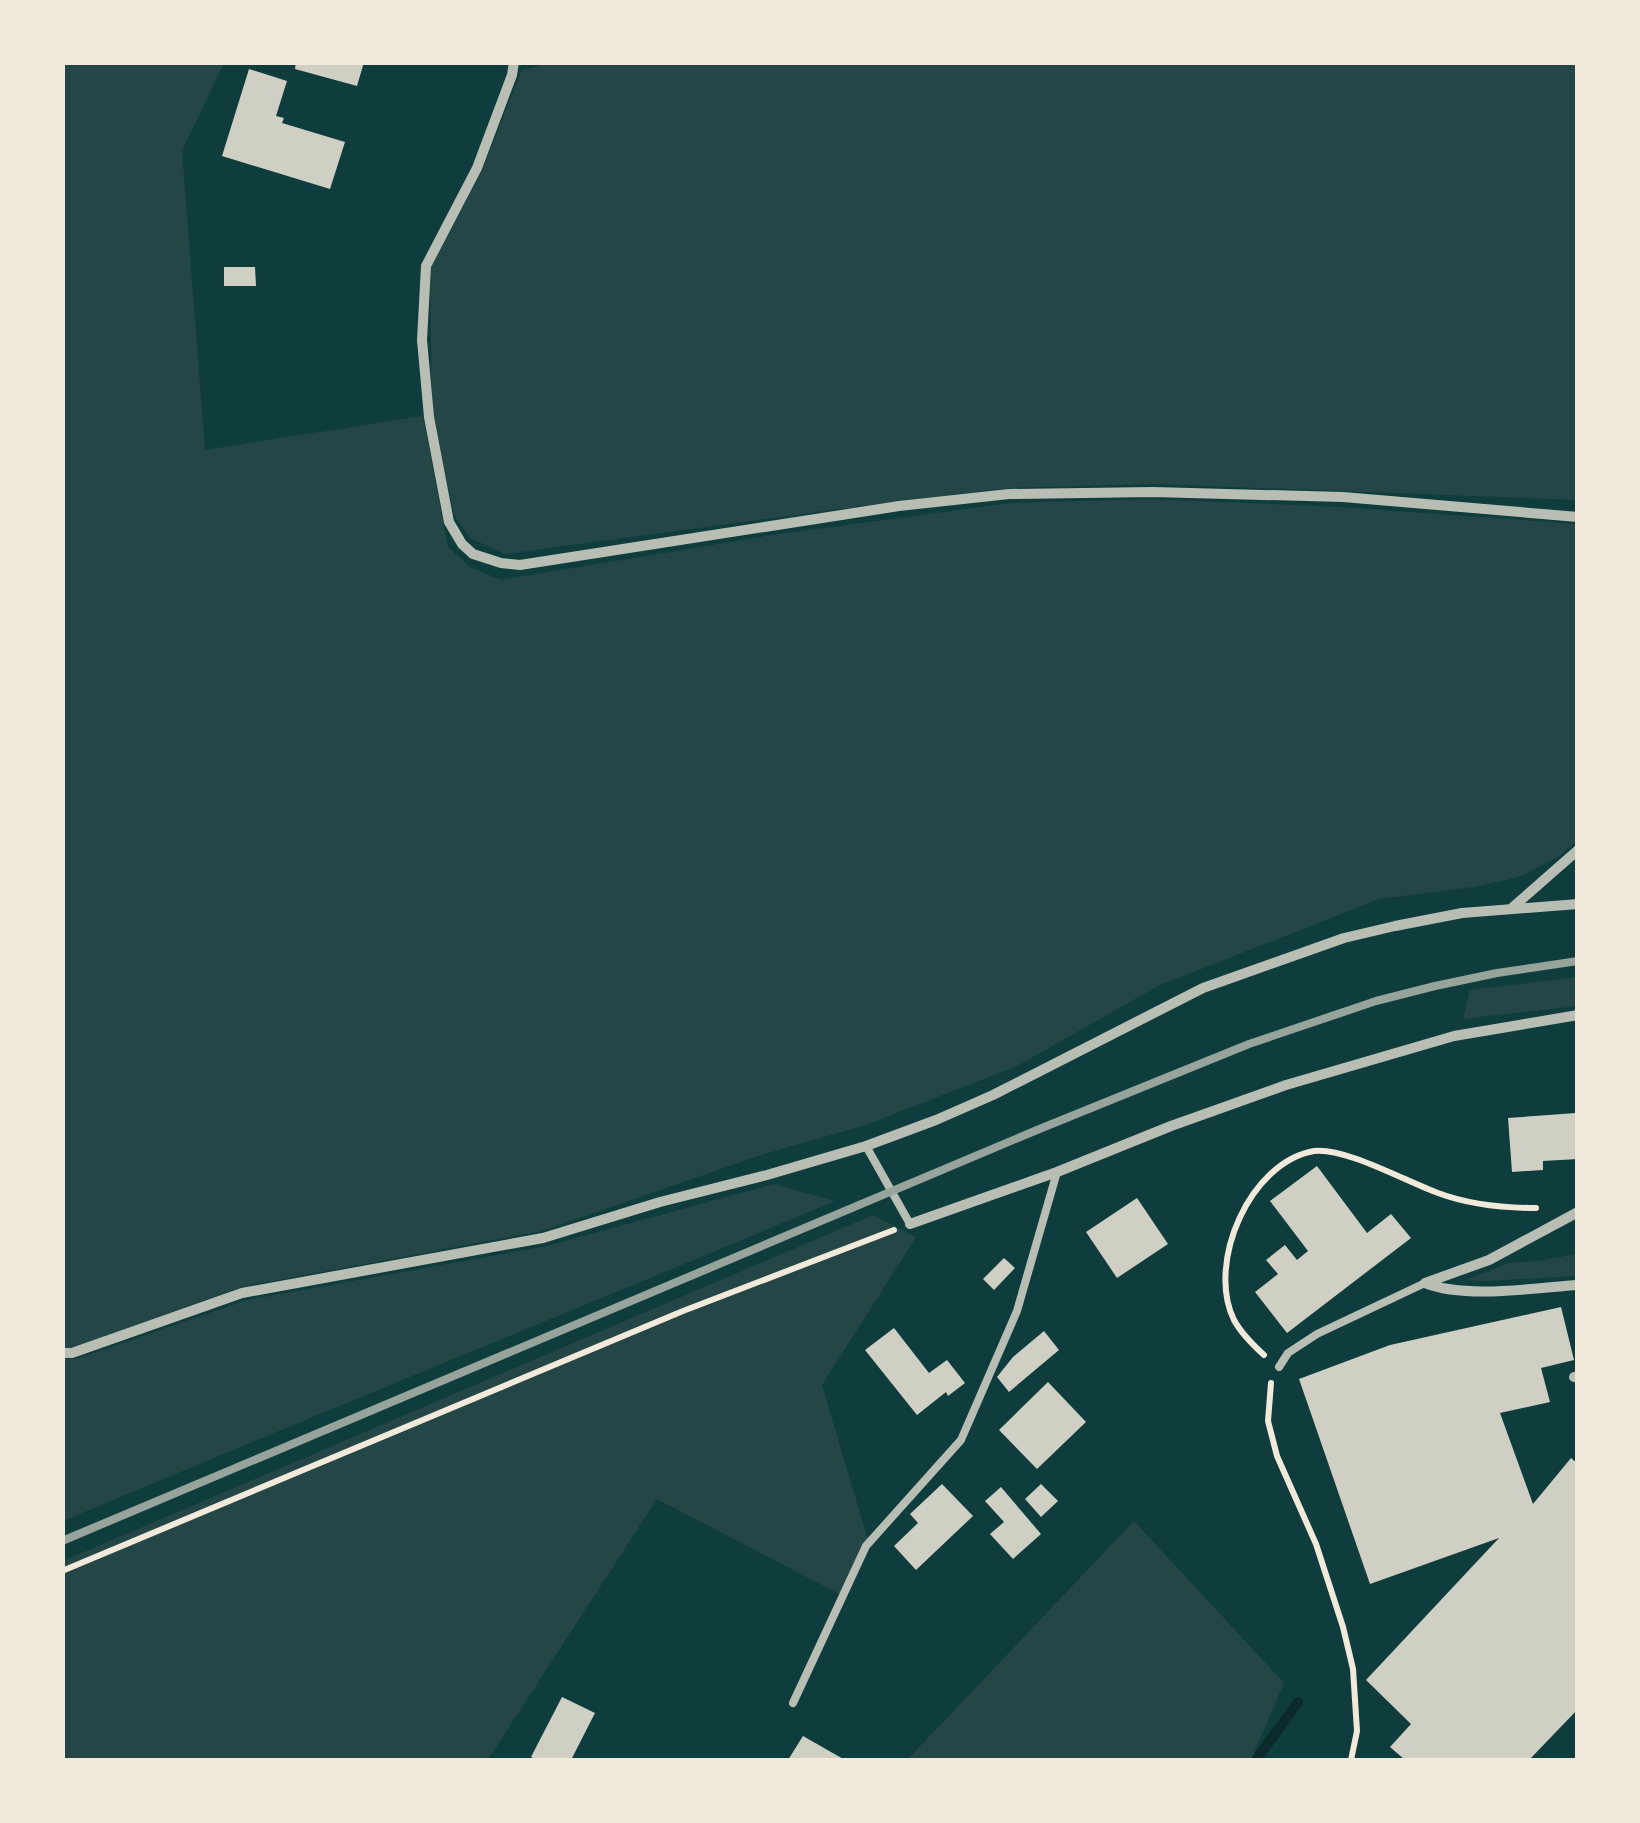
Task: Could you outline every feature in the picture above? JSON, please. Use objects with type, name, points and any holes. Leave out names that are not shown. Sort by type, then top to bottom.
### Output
[{"type":"street","points":[[514,62],[476,168],[426,266],[422,340],[428,417],[448,522],[473,554],[520,565],[899,506],[1010,494],[1153,492],[1343,497],[1578,517]]},
{"type":"street","points":[[1512,908],[1578,850]]},
{"type":"street","points":[[62,1353],[72,1353],[242,1293],[543,1238],[866,1146],[993,1095],[1223,981],[1344,938],[1428,920],[1512,908],[1578,904]]},
{"type":"street","points":[[910,1224],[1286,1085],[1454,1036],[1578,1015]]},
{"type":"street","points":[[1426,1284],[1489,1260],[1578,1212]]},
{"type":"street","points":[[1426,1284],[1442,1290],[1578,1284]]},
{"type":"lane","points":[[866,1146],[910,1224]]},
{"type":"lane","points":[[793,1703],[866,1546],[961,1440],[1017,1311],[1057,1172]]},
{"type":"lane","points":[[1280,1368],[1288,1353],[1317,1334],[1426,1284]]},
{"type":"path","points":[[1351,1760],[1358,1731],[1353,1669],[1316,1544],[1277,1456],[1268,1421],[1271,1382],[1280,1368],[1260,1352],[1233,1318],[1226,1276],[1231,1237],[1254,1194],[1274,1169],[1317,1150],[1367,1163],[1442,1195],[1485,1206],[1540,1208]]},
{"type":"path","points":[[62,1571],[647,1326],[910,1224]]},
{"type":"shaded area","points":[[62,63],[224,63],[182,151],[205,450],[423,416],[448,547],[470,567],[501,580],[779,534],[1010,503],[1152,499],[1340,507],[1577,524],[1577,841],[1558,857],[1519,877],[1379,899],[1158,986],[1017,1066],[866,1125],[764,1154],[542,1231],[241,1287],[63,1348]]},
{"type":"shaded area","points":[[551,63],[1577,63],[1577,500],[1155,484],[1010,488],[505,554],[470,538],[454,515],[432,417],[430,269],[480,175],[522,70]]},
{"type":"shaded area","points":[[1577,977],[1577,1006],[1463,1019],[1470,990]]},
{"type":"shaded area","points":[[774,1184],[835,1201],[63,1521],[63,1359],[76,1359],[247,1300],[547,1246]]},
{"type":"shaded area","points":[[873,1215],[916,1237],[822,1385],[868,1540],[841,1595],[657,1499],[489,1758],[495,1760],[63,1760],[63,1561]]},
{"type":"shaded area","points":[[1577,1254],[1577,1276],[1467,1280],[1508,1263]]},
{"type":"shaded area","points":[[1134,1521],[1284,1683],[1251,1760],[907,1760]]},
{"type":"building","points":[[296,62],[364,62],[357,86],[295,69]]},
{"type":"building","points":[[249,69],[287,81],[276,116],[284,118],[282,123],[345,142],[330,189],[222,156]]},
{"type":"building","points":[[224,267],[255,267],[256,286],[224,286]]},
{"type":"building","points":[[1576,1113],[1578,1159],[1543,1161],[1543,1170],[1512,1172],[1508,1118]]},
{"type":"building","points":[[1317,1166],[1367,1233],[1391,1214],[1411,1238],[1287,1333],[1255,1292],[1278,1274],[1266,1260],[1285,1245],[1297,1260],[1308,1251],[1270,1201]]},
{"type":"building","points":[[1137,1198],[1168,1244],[1117,1278],[1086,1232]]},
{"type":"building","points":[[1004,1258],[1015,1268],[994,1290],[983,1279]]},
{"type":"building","points":[[1561,1307],[1574,1360],[1541,1368],[1550,1402],[1500,1413],[1533,1504],[1571,1458],[1578,1464],[1578,1709],[1529,1760],[1405,1760],[1390,1747],[1411,1724],[1366,1680],[1499,1538],[1370,1584],[1299,1379],[1390,1345]]},
{"type":"building","points":[[894,1328],[929,1373],[947,1360],[965,1383],[948,1396],[946,1392],[917,1415],[865,1350]]},
{"type":"building","points":[[1044,1331],[1059,1350],[1009,1392],[997,1377],[1013,1357]]},
{"type":"building","points":[[1048,1382],[1086,1422],[1037,1469],[999,1430]]},
{"type":"building","points":[[942,1484],[973,1516],[916,1570],[894,1546],[918,1523],[910,1514]]},
{"type":"building","points":[[1041,1484],[1058,1501],[1041,1517],[1025,1499]]},
{"type":"building","points":[[1001,1487],[1041,1534],[1013,1559],[990,1534],[1004,1522],[985,1501]]},
{"type":"building","points":[[562,1697],[595,1713],[571,1760],[537,1760],[531,1757]]},
{"type":"building","points":[[803,1736],[845,1760],[788,1760]]},
{"type":"waterway","points":[[1256,1760],[1298,1702]]},
{"type":"railway","points":[[62,1541],[1249,1044],[1376,1001],[1435,986],[1578,961]]}]
